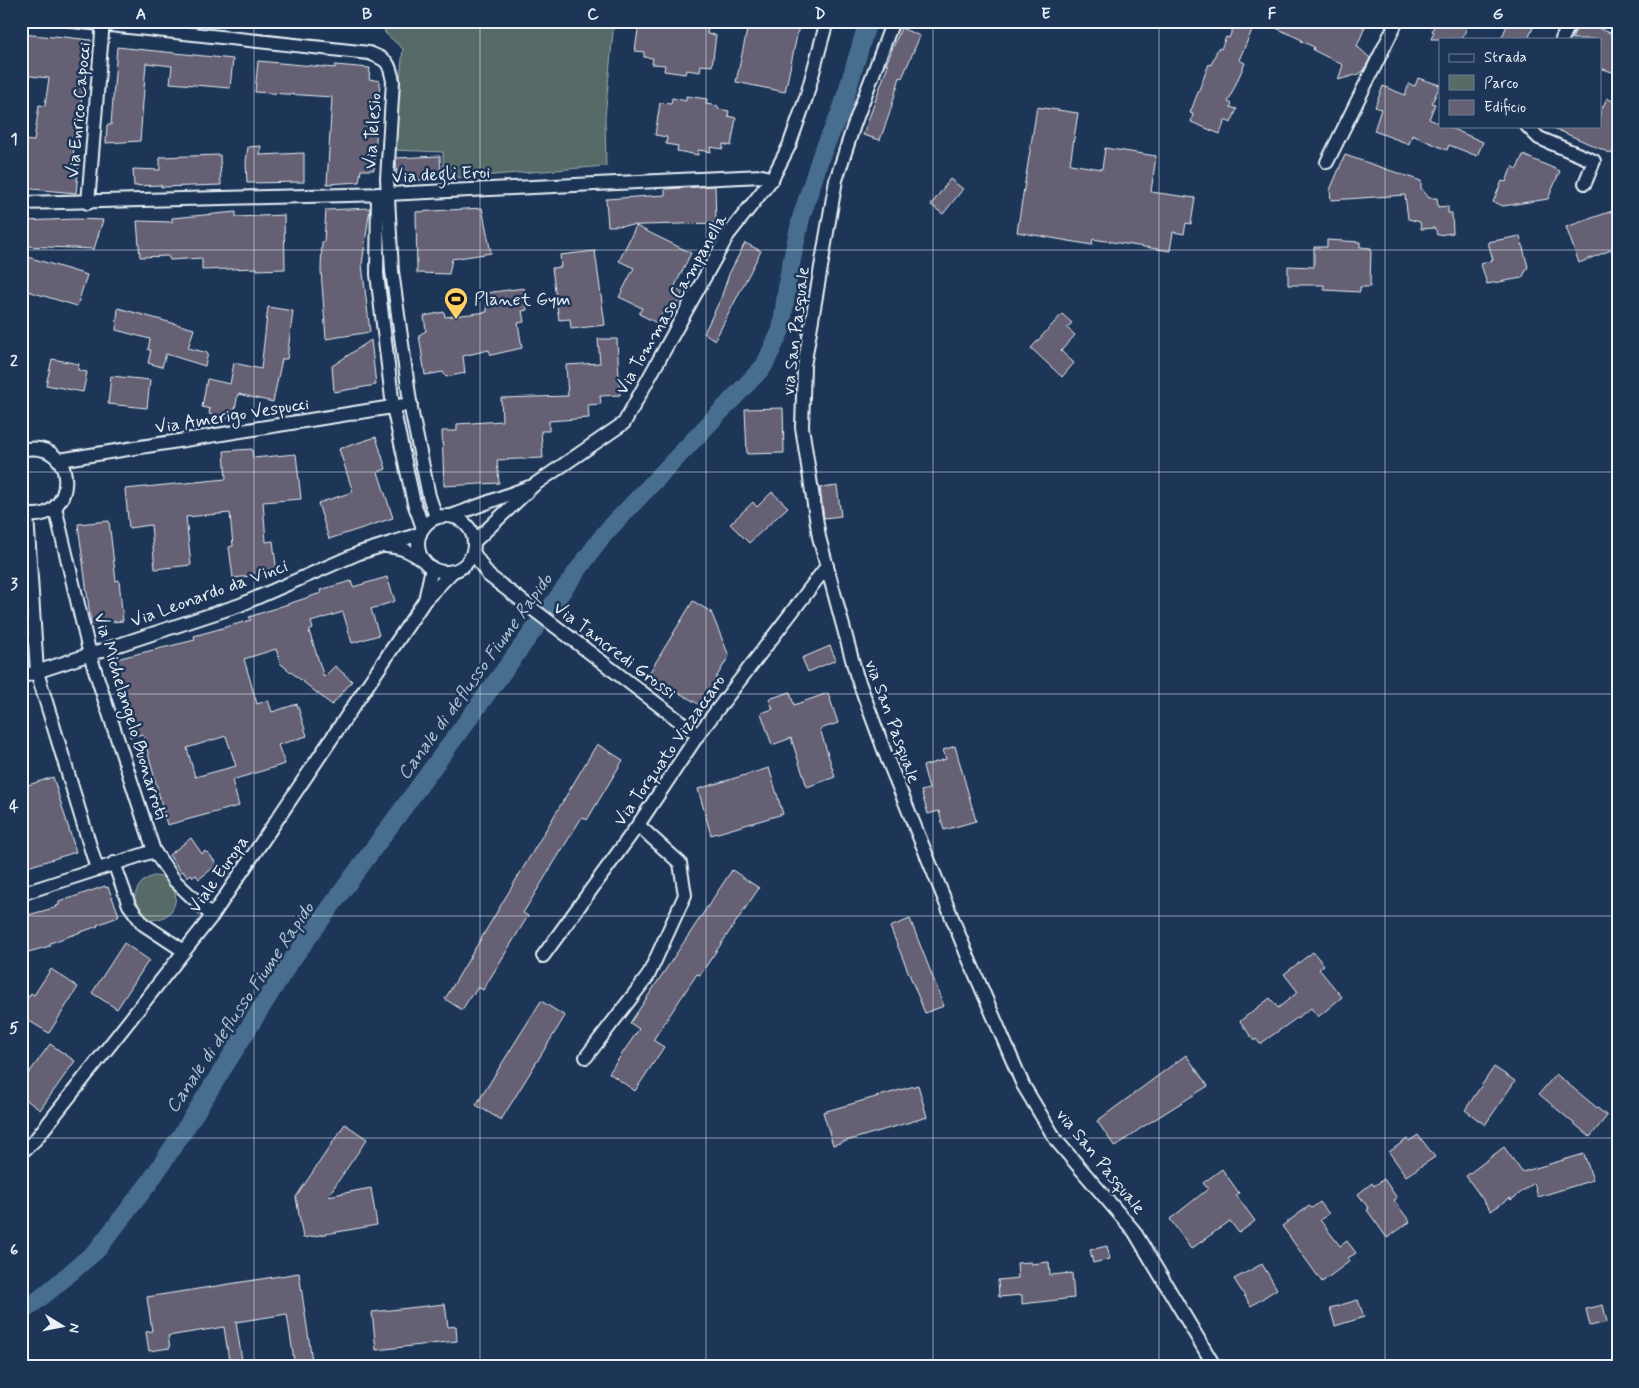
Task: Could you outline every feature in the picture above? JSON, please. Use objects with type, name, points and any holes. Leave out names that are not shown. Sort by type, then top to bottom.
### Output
[{"type":"street","name":"Via Telesio","points":[[73,21],[103,22],[369,53],[384,58],[390,67],[393,81],[378,274],[393,407],[422,531]]},
{"type":"street","name":"Via Tommaso Campanella","points":[[474,547],[534,486],[624,423],[728,235],[772,179],[790,146],[806,98],[827,21]]},
{"type":"street","name":"via San Pasquale","points":[[892,21],[836,180],[804,366],[802,427],[819,537],[856,674],[887,758],[964,948],[1023,1085],[1056,1140],[1134,1231],[1215,1367]]},
{"type":"street","points":[[1327,162],[1398,21]]},
{"type":"street","points":[[1562,38],[1571,21]]},
{"type":"street","name":"Via Enrico Capocci","points":[[88,202],[103,22]]},
{"type":"street","points":[[1529,128],[1539,138],[1594,161],[1585,184]]},
{"type":"street","name":"Via degli Eroi","points":[[21,203],[383,194],[752,176],[772,179]]},
{"type":"street","name":"Via Telesio","points":[[383,194],[411,404],[429,496],[436,517]]},
{"type":"street","name":"Via Amerigo Vespucci","points":[[59,460],[411,404]]},
{"type":"street","points":[[21,450],[31,448],[51,453],[59,460],[65,474],[66,489],[62,499],[55,507],[37,515],[24,514],[37,672],[96,869]]},
{"type":"street","name":"Via Tommaso Campanella","points":[[451,516],[534,486]]},
{"type":"street","name":"Via Michelangelo Buonarroti","points":[[55,507],[90,655],[154,851],[175,882],[212,916]]},
{"type":"street","points":[[378,546],[395,547],[410,551],[428,565],[446,572],[457,570],[469,561],[474,547],[472,532],[467,524],[451,516],[436,517],[430,521],[422,531],[418,544],[420,553],[428,565]]},
{"type":"street","name":"Via Leonardo da Vinci","points":[[21,677],[240,605],[378,546],[422,531]]},
{"type":"street","name":"Via Tancredi Grossi","points":[[474,547],[488,576]]},
{"type":"street","name":"Viale Europa","points":[[425,600],[428,565]]},
{"type":"street","name":"Via Torquato Vizzaccaro","points":[[543,956],[638,825],[698,735],[826,566]]},
{"type":"street","name":"Via Tancredi Grossi","points":[[457,570],[488,576],[698,735]]},
{"type":"street","name":"Viale Europa","points":[[21,1152],[35,1140],[212,916],[425,600],[457,570]]},
{"type":"street","points":[[586,1057],[648,976],[685,895],[680,863],[638,825]]},
{"type":"street","points":[[21,894],[154,851]]},
{"type":"street","points":[[114,863],[129,905],[143,924],[184,951]]},
{"type":"green space","points":[[383,21],[614,21],[605,117],[606,166],[443,179],[443,152],[393,150],[403,49],[385,33]]},
{"type":"green space","points":[[153,876],[164,878],[171,884],[175,891],[175,900],[173,908],[167,915],[158,919],[146,919],[134,904],[137,890],[141,883]]},
{"type":"building","points":[[650,21],[695,21],[695,24],[708,25],[707,34],[716,35],[712,66],[701,65],[700,72],[686,70],[685,74],[664,71],[665,65],[652,64],[653,58],[644,57],[644,52],[635,51],[639,23],[650,24]]},
{"type":"building","points":[[749,21],[800,21],[785,92],[736,82]]},
{"type":"building","points":[[1236,21],[1256,21],[1239,60],[1245,63],[1228,102],[1232,104],[1230,107],[1237,109],[1231,123],[1225,120],[1220,134],[1191,122],[1193,114],[1190,113],[1209,64],[1211,65],[1218,48],[1221,49],[1226,37],[1229,38]]},
{"type":"building","points":[[1261,21],[1363,21],[1361,26],[1365,27],[1357,46],[1370,58],[1364,70],[1359,74],[1338,80],[1343,65],[1313,50],[1314,47],[1302,40]]},
{"type":"building","points":[[1436,21],[1470,21],[1462,38],[1431,39],[1434,32],[1432,31]]},
{"type":"building","points":[[1509,21],[1536,21],[1528,38],[1501,38]]},
{"type":"building","points":[[1580,21],[1618,36],[1618,74],[1602,69],[1602,38],[1572,38]]},
{"type":"building","points":[[901,28],[920,36],[902,78],[900,77],[880,140],[863,135],[888,65],[886,64]]},
{"type":"building","points":[[21,34],[91,40],[85,91],[83,91],[72,162],[79,163],[76,193],[21,188],[21,140],[34,141],[39,105],[45,106],[49,78],[21,75]]},
{"type":"building","points":[[117,47],[233,59],[230,88],[170,83],[172,66],[146,63],[140,141],[106,143],[107,125],[111,125]]},
{"type":"building","points":[[258,61],[335,68],[335,65],[370,68],[369,79],[380,81],[374,170],[361,170],[359,182],[327,184],[332,97],[255,92]]},
{"type":"building","points":[[1418,78],[1439,85],[1432,103],[1435,104],[1429,119],[1439,124],[1439,128],[1451,128],[1483,142],[1477,156],[1449,145],[1447,150],[1412,135],[1409,144],[1374,131],[1381,109],[1375,107],[1383,86],[1405,95],[1409,84],[1415,86]]},
{"type":"building","points":[[686,96],[707,99],[706,104],[718,106],[718,109],[729,111],[728,116],[736,118],[731,146],[723,144],[723,149],[710,147],[711,152],[698,150],[698,155],[677,151],[678,146],[666,144],[667,137],[655,135],[660,103],[671,104],[672,98],[686,101]]},
{"type":"building","points":[[1607,98],[1618,104],[1618,141],[1612,154],[1554,128],[1602,128],[1602,109]]},
{"type":"building","points":[[1037,107],[1078,113],[1070,164],[1102,169],[1105,148],[1156,156],[1151,192],[1195,198],[1191,224],[1186,223],[1184,234],[1173,232],[1170,251],[1093,239],[1092,245],[1017,232]]},
{"type":"building","points":[[261,146],[260,155],[304,153],[304,182],[247,183],[246,162],[248,147]]},
{"type":"building","points":[[220,155],[221,185],[134,186],[133,169],[160,170],[160,157]]},
{"type":"building","points":[[1345,155],[1421,181],[1421,188],[1429,198],[1437,198],[1438,207],[1448,206],[1448,213],[1452,213],[1453,233],[1437,235],[1434,228],[1421,229],[1420,222],[1408,219],[1405,195],[1331,200],[1330,190]]},
{"type":"building","points":[[1523,155],[1560,171],[1548,199],[1503,206],[1493,202],[1502,181],[1506,182],[1512,166],[1517,169]]},
{"type":"building","points":[[440,156],[441,179],[397,181],[396,158]]},
{"type":"building","points":[[950,179],[963,189],[943,214],[931,205]]},
{"type":"building","points":[[715,186],[716,223],[608,226],[606,199],[665,195],[665,189]]},
{"type":"building","points":[[370,208],[362,264],[370,332],[326,339],[321,270],[326,210]]},
{"type":"building","points":[[482,208],[491,253],[452,259],[449,274],[417,273],[416,212]]},
{"type":"building","points":[[1618,209],[1618,247],[1579,263],[1566,227]]},
{"type":"building","points":[[236,212],[236,217],[284,215],[285,269],[202,270],[202,258],[170,260],[168,256],[140,257],[137,221],[172,222],[172,218]]},
{"type":"building","points":[[103,220],[94,249],[25,246],[23,221]]},
{"type":"building","points":[[636,226],[691,253],[674,288],[683,292],[671,316],[663,312],[657,323],[639,314],[642,308],[619,297],[634,268],[619,261]]},
{"type":"building","points":[[1520,236],[1528,267],[1522,278],[1487,284],[1481,264],[1493,260],[1488,242]]},
{"type":"building","points":[[1327,240],[1360,242],[1360,247],[1371,248],[1370,287],[1360,287],[1360,292],[1324,290],[1324,285],[1288,285],[1288,266],[1314,267],[1314,247],[1327,247]]},
{"type":"building","points":[[745,243],[761,251],[715,340],[704,333],[721,298],[729,274]]},
{"type":"building","points":[[595,251],[605,325],[571,329],[570,319],[559,320],[552,268],[561,267],[560,255]]},
{"type":"building","points":[[21,255],[87,275],[77,306],[21,289]]},
{"type":"building","points":[[524,288],[527,310],[522,311],[524,322],[518,323],[522,348],[491,355],[489,350],[463,356],[465,373],[446,377],[443,372],[425,375],[419,335],[426,331],[424,316],[444,312],[445,317],[487,312],[485,293]]},
{"type":"building","points":[[268,307],[293,311],[287,359],[282,359],[273,402],[238,394],[233,419],[209,414],[210,409],[202,407],[207,379],[230,384],[234,363],[261,369]]},
{"type":"building","points":[[118,308],[194,329],[188,348],[208,353],[205,366],[166,354],[162,367],[148,363],[151,350],[148,350],[150,339],[116,330]]},
{"type":"building","points":[[1062,314],[1072,323],[1067,328],[1075,335],[1061,351],[1074,363],[1062,377],[1031,348]]},
{"type":"building","points":[[598,339],[617,339],[620,395],[600,396],[601,404],[588,405],[589,418],[549,421],[549,431],[541,431],[543,458],[497,460],[499,483],[444,486],[442,431],[457,431],[457,424],[502,421],[501,398],[568,396],[566,365],[600,363]]},
{"type":"building","points":[[371,340],[376,385],[334,392],[332,366]]},
{"type":"building","points":[[52,359],[79,364],[78,370],[87,372],[83,392],[46,385]]},
{"type":"building","points":[[111,376],[150,380],[147,408],[108,404]]},
{"type":"building","points":[[783,408],[784,453],[747,454],[745,409]]},
{"type":"building","points":[[376,437],[386,469],[378,472],[393,518],[329,539],[318,503],[353,492],[339,449]]},
{"type":"building","points":[[252,449],[253,458],[296,454],[301,499],[263,502],[266,542],[273,541],[277,573],[233,578],[229,547],[233,546],[230,513],[186,517],[191,565],[155,569],[151,525],[129,528],[125,489],[226,479],[224,451]]},
{"type":"building","points":[[837,486],[841,516],[824,518],[820,488]]},
{"type":"building","points":[[772,492],[788,507],[749,543],[730,524],[753,502],[757,507]]},
{"type":"building","points":[[109,521],[116,581],[119,580],[123,621],[91,624],[78,524]]},
{"type":"building","points":[[387,577],[395,601],[371,609],[379,635],[352,643],[343,612],[311,622],[313,629],[309,631],[324,677],[335,666],[352,681],[332,705],[281,664],[276,649],[244,659],[257,704],[268,700],[272,712],[297,704],[307,736],[278,745],[285,764],[232,780],[239,806],[167,825],[143,734],[130,737],[112,660],[195,640],[194,636],[251,620],[249,617],[321,593],[320,590],[351,581],[353,587]],"holes":[[[226,736],[236,766],[195,777],[187,748]]]},
{"type":"building","points":[[693,601],[711,612],[729,656],[700,705],[648,675]]},
{"type":"building","points":[[830,646],[836,660],[808,672],[802,658]]},
{"type":"building","points":[[790,692],[794,705],[828,693],[838,723],[820,729],[835,777],[807,787],[791,738],[772,745],[761,713],[773,709],[769,699]]},
{"type":"building","points":[[597,744],[623,760],[587,820],[582,817],[523,913],[528,916],[483,990],[478,987],[462,1010],[445,999]]},
{"type":"building","points":[[955,746],[976,821],[944,830],[939,811],[928,814],[921,791],[929,789],[923,766],[946,759],[943,750]]},
{"type":"building","points":[[769,768],[783,814],[711,835],[698,789]]},
{"type":"building","points":[[53,777],[76,852],[21,869],[21,807],[27,805],[22,787]]},
{"type":"building","points":[[191,838],[202,854],[205,851],[208,852],[217,865],[199,879],[196,875],[193,877],[191,874],[187,877],[169,855]]},
{"type":"building","points":[[732,870],[759,888],[700,975],[697,974],[653,1040],[664,1047],[635,1091],[609,1073],[639,1029],[630,1023]]},
{"type":"building","points":[[105,886],[106,888],[108,887],[119,915],[118,917],[50,943],[50,946],[21,954],[21,917],[57,907],[59,902]]},
{"type":"building","points":[[910,919],[944,1006],[925,1013],[890,927]]},
{"type":"building","points":[[124,943],[149,960],[117,1009],[92,993]]},
{"type":"building","points":[[1313,952],[1324,965],[1319,969],[1342,997],[1318,1017],[1311,1008],[1260,1044],[1256,1039],[1254,1041],[1240,1021],[1270,998],[1278,1008],[1298,992],[1284,974]]},
{"type":"building","points":[[51,969],[78,987],[49,1033],[21,1016],[21,1009],[31,993],[34,995]]},
{"type":"building","points":[[541,1001],[565,1016],[501,1120],[476,1105]]},
{"type":"building","points":[[50,1044],[75,1061],[40,1110],[21,1096],[21,1084]]},
{"type":"building","points":[[1186,1055],[1208,1086],[1141,1128],[1115,1147],[1097,1121]]},
{"type":"building","points":[[1494,1067],[1515,1081],[1485,1125],[1465,1110]]},
{"type":"building","points":[[1556,1074],[1607,1116],[1590,1137],[1539,1094]]},
{"type":"building","points":[[918,1085],[927,1117],[833,1145],[823,1112]]},
{"type":"building","points":[[345,1124],[367,1139],[328,1196],[371,1188],[377,1225],[303,1238],[296,1197]]},
{"type":"building","points":[[1418,1135],[1435,1157],[1406,1176],[1389,1152],[1407,1139],[1409,1141]]},
{"type":"building","points":[[1504,1147],[1522,1172],[1584,1154],[1593,1180],[1538,1197],[1534,1183],[1511,1200],[1510,1198],[1491,1211],[1466,1176]]},
{"type":"building","points":[[1222,1169],[1239,1193],[1236,1195],[1255,1221],[1239,1233],[1230,1221],[1191,1249],[1170,1219],[1208,1189],[1203,1183]]},
{"type":"building","points":[[1384,1179],[1397,1198],[1394,1200],[1410,1222],[1387,1238],[1358,1194],[1372,1183],[1374,1186]]},
{"type":"building","points":[[1320,1202],[1329,1214],[1320,1220],[1340,1246],[1347,1241],[1356,1253],[1348,1258],[1350,1261],[1322,1282],[1282,1226],[1309,1206],[1312,1208]]},
{"type":"building","points":[[1107,1246],[1110,1259],[1093,1263],[1090,1250]]},
{"type":"building","points":[[1031,1262],[1031,1264],[1049,1262],[1050,1275],[1072,1273],[1074,1298],[1022,1304],[1022,1295],[999,1297],[998,1280],[1018,1278],[1017,1263]]},
{"type":"building","points":[[1262,1264],[1277,1289],[1251,1306],[1234,1279]]},
{"type":"building","points":[[299,1273],[313,1367],[295,1367],[287,1314],[236,1322],[243,1367],[230,1367],[224,1327],[168,1336],[170,1348],[149,1351],[146,1332],[152,1331],[147,1297]]},
{"type":"building","points":[[1358,1300],[1364,1317],[1335,1326],[1330,1308]]},
{"type":"building","points":[[445,1304],[448,1327],[456,1326],[457,1341],[376,1350],[372,1312]]},
{"type":"building","points":[[1603,1305],[1607,1322],[1590,1326],[1586,1309]]},
{"type":"waterway","name":"Canale di deflusso Fiume Rapido","points":[[21,1313],[97,1250],[149,1183],[288,965],[605,533],[764,366],[781,330],[789,273],[801,218],[821,156],[842,108],[868,21]]},
{"type":"place","name":"Planet Gym","points":[[456,320]]}]
